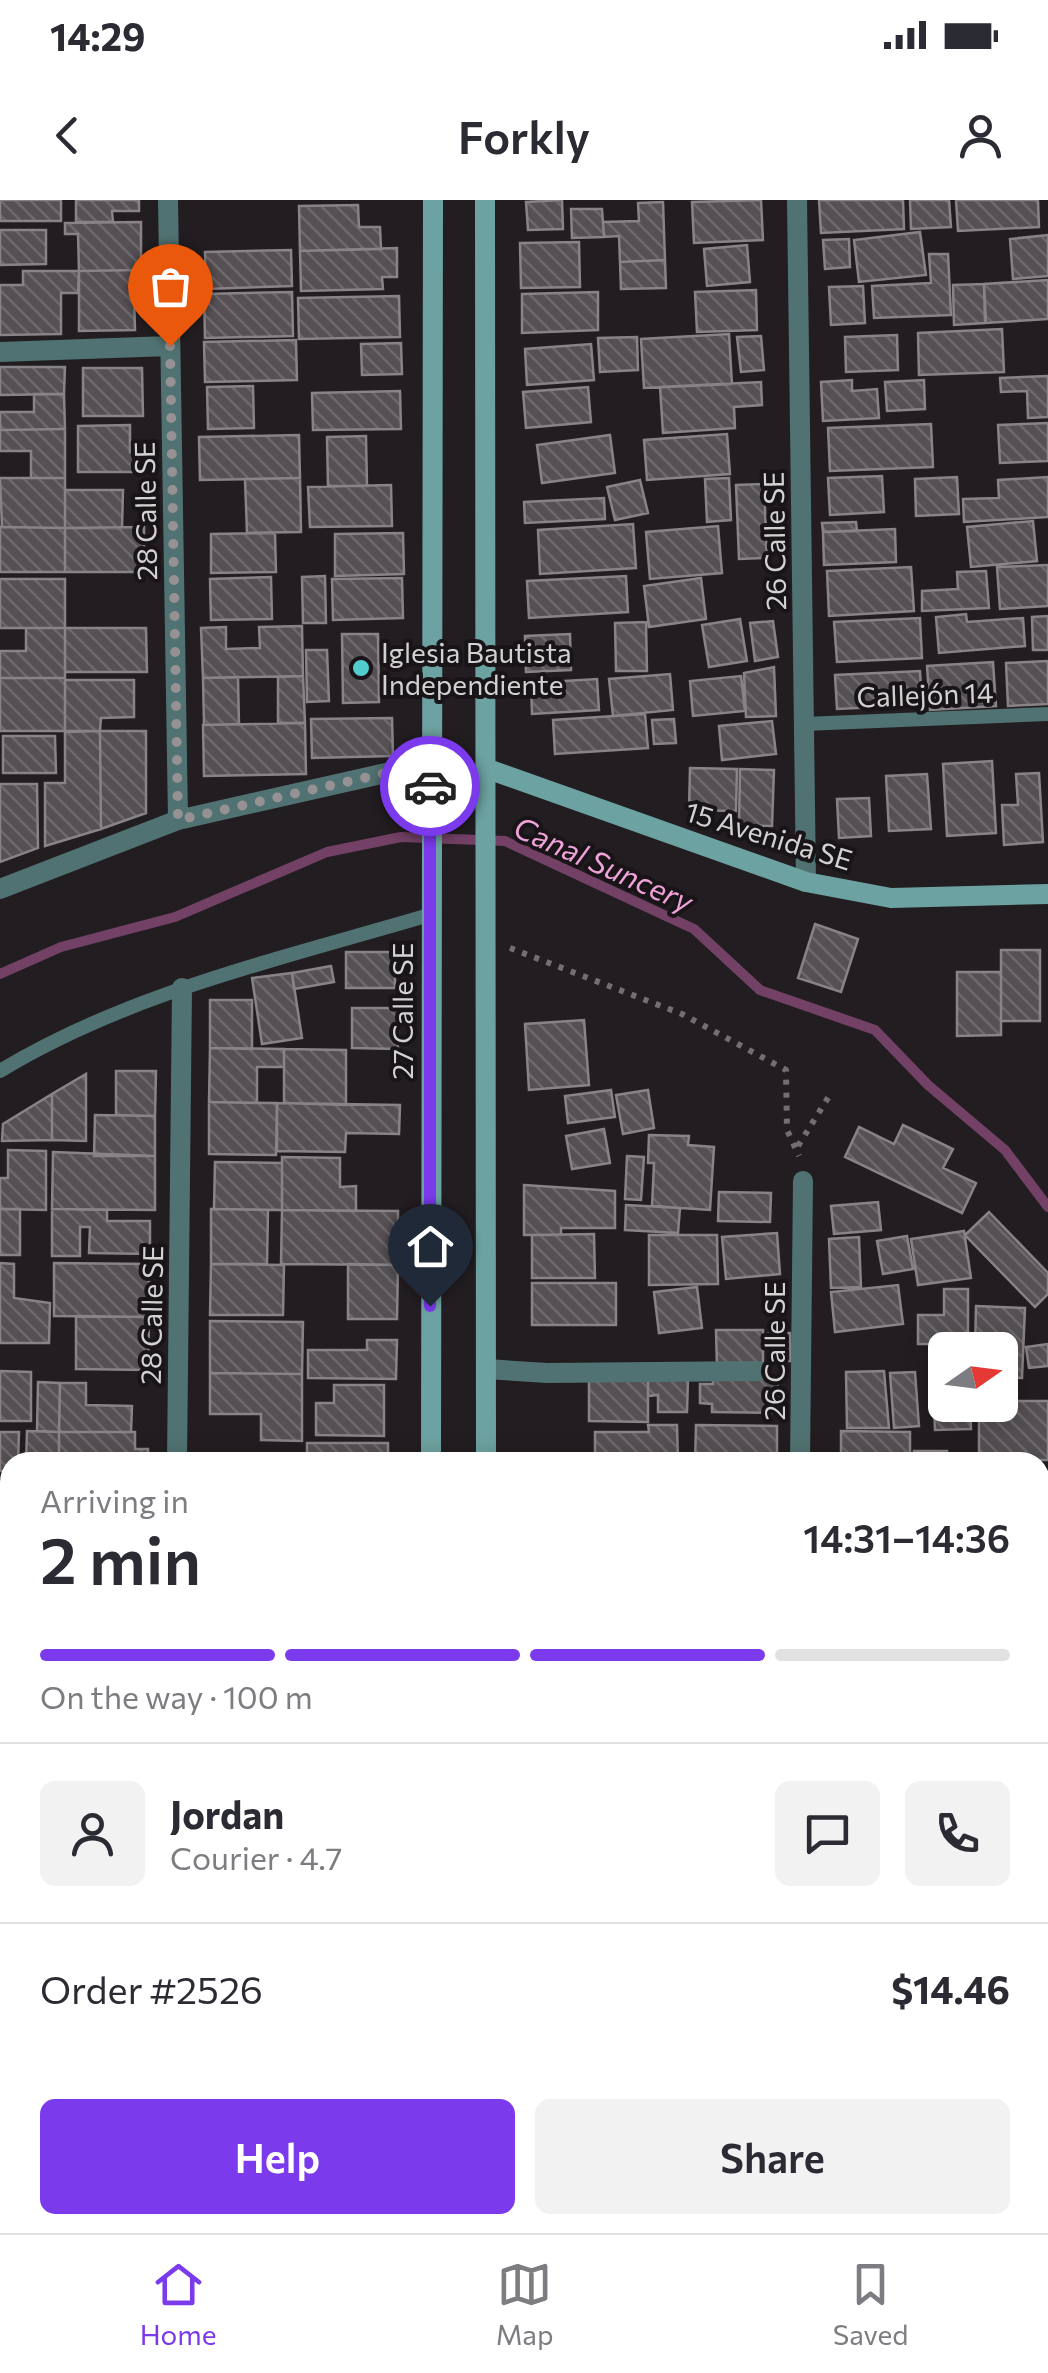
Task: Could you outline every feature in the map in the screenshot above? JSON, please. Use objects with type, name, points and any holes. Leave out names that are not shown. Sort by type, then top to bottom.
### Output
[{"type":"main road","name":"27 Calle SE","points":[[431,1452],[433,200]]},
{"type":"main road","points":[[485,200],[486,1452]]},
{"type":"main road","name":"15 Avenida SE","points":[[484,768],[806,882],[891,898],[1048,894]]},
{"type":"street","name":"28 Calle SE","points":[[168,200],[178,820]]},
{"type":"street","name":"26 Calle SE","points":[[797,200],[806,882]]},
{"type":"street","points":[[0,352],[170,346]]},
{"type":"street","points":[[0,889],[178,820],[430,763]]},
{"type":"street","name":"28 Calle SE","points":[[177,1452],[182,988]]},
{"type":"street","name":"26 Calle SE","points":[[800,1452],[802,1181]]},
{"type":"street","points":[[486,1369],[547,1373],[758,1370]]},
{"type":"lane","name":"Callejón 14","points":[[804,724],[1048,714]]},
{"type":"lane","points":[[0,1071],[36,1049],[182,988],[429,916]]},
{"type":"path","points":[[485,939],[682,1014],[786,1070],[787,1130],[798,1146],[802,1181]]},
{"type":"path","points":[[798,1146],[831,1093]]},
{"type":"building","points":[[0,200],[61,200],[61,221],[0,221]]},
{"type":"building","points":[[76,200],[139,200],[139,211],[112,211],[113,222],[76,222]]},
{"type":"building","points":[[562,200],[563,229],[528,230],[526,202]]},
{"type":"building","points":[[761,200],[763,240],[694,243],[692,202]]},
{"type":"building","points":[[819,200],[903,200],[904,229],[821,233]]},
{"type":"building","points":[[910,200],[949,200],[951,227],[911,229]]},
{"type":"building","points":[[956,200],[1038,200],[1039,227],[958,231]]},
{"type":"building","points":[[663,202],[665,260],[620,262],[619,236],[604,237],[603,222],[639,221],[638,203]]},
{"type":"building","points":[[358,205],[359,227],[380,227],[381,249],[300,251],[299,206]]},
{"type":"building","points":[[571,209],[602,209],[604,237],[572,238]]},
{"type":"building","points":[[141,222],[141,270],[79,271],[78,234],[65,234],[65,223]]},
{"type":"building","points":[[0,230],[46,230],[46,264],[0,265]]},
{"type":"building","points":[[920,232],[926,275],[859,282],[854,240]]},
{"type":"building","points":[[1048,235],[1048,276],[1013,279],[1010,239]]},
{"type":"building","points":[[849,239],[850,267],[825,269],[823,240]]},
{"type":"building","points":[[579,242],[580,287],[521,288],[520,243]]},
{"type":"building","points":[[747,245],[750,282],[707,286],[704,249]]},
{"type":"building","points":[[397,248],[397,277],[382,277],[383,289],[301,291],[300,251]]},
{"type":"building","points":[[291,250],[292,286],[206,289],[205,252]]},
{"type":"building","points":[[929,254],[948,254],[951,315],[874,318],[872,286],[931,283]]},
{"type":"building","points":[[665,260],[666,288],[621,289],[620,262]]},
{"type":"building","points":[[141,270],[141,292],[134,293],[135,330],[79,331],[79,271]]},
{"type":"building","points":[[23,271],[79,271],[78,293],[61,293],[61,334],[0,335],[0,285],[23,285]]},
{"type":"building","points":[[1048,280],[1048,319],[986,323],[984,284]]},
{"type":"building","points":[[984,284],[985,323],[954,325],[953,285]]},
{"type":"building","points":[[863,286],[865,323],[831,325],[829,287]]},
{"type":"building","points":[[756,290],[757,330],[697,332],[695,292]]},
{"type":"building","points":[[292,292],[293,336],[205,338],[204,294]]},
{"type":"building","points":[[598,292],[598,330],[522,333],[522,294]]},
{"type":"building","points":[[399,296],[400,337],[299,339],[298,298]]},
{"type":"building","points":[[1002,329],[1004,372],[919,375],[918,333]]},
{"type":"building","points":[[729,334],[732,384],[644,388],[641,339]]},
{"type":"building","points":[[897,335],[898,370],[846,372],[845,337]]},
{"type":"building","points":[[761,336],[764,370],[741,372],[737,337]]},
{"type":"building","points":[[637,337],[638,370],[600,372],[598,338]]},
{"type":"building","points":[[296,340],[297,380],[205,382],[204,342]]},
{"type":"building","points":[[401,343],[402,374],[362,375],[361,344]]},
{"type":"building","points":[[591,344],[594,380],[527,385],[525,349]]},
{"type":"building","points":[[0,367],[65,367],[64,394],[0,395]]},
{"type":"building","points":[[83,368],[142,368],[143,416],[83,416]]},
{"type":"building","points":[[1048,376],[1048,417],[1028,418],[1027,391],[1001,392],[1000,378]]},
{"type":"building","points":[[852,380],[852,391],[877,389],[879,418],[823,421],[821,382]]},
{"type":"building","points":[[924,380],[925,409],[887,411],[885,382]]},
{"type":"building","points":[[761,382],[762,405],[734,407],[735,428],[663,433],[660,387]]},
{"type":"building","points":[[253,386],[254,428],[208,429],[207,387]]},
{"type":"building","points":[[588,387],[591,422],[526,428],[523,392]]},
{"type":"building","points":[[400,391],[401,429],[313,430],[312,393]]},
{"type":"building","points":[[34,394],[64,394],[65,429],[0,430],[0,412],[34,412]]},
{"type":"building","points":[[1048,423],[1048,461],[1000,463],[998,425]]},
{"type":"building","points":[[931,424],[933,467],[830,471],[828,428]]},
{"type":"building","points":[[130,425],[130,452],[144,452],[144,472],[78,472],[78,426]]},
{"type":"building","points":[[65,429],[65,478],[31,478],[31,451],[0,451],[0,430]]},
{"type":"building","points":[[727,434],[730,474],[647,480],[644,440]]},
{"type":"building","points":[[299,435],[300,478],[200,480],[199,437]]},
{"type":"building","points":[[610,435],[615,473],[542,483],[537,445]]},
{"type":"building","points":[[366,436],[367,486],[328,486],[327,437]]},
{"type":"building","points":[[882,476],[884,512],[830,515],[828,478]]},
{"type":"building","points":[[957,477],[959,514],[916,516],[915,479]]},
{"type":"building","points":[[1048,477],[1048,517],[964,522],[963,499],[999,498],[998,480]]},
{"type":"building","points":[[0,478],[65,478],[65,528],[2,527]]},
{"type":"building","points":[[300,478],[301,532],[247,533],[245,479]]},
{"type":"building","points":[[729,478],[731,520],[707,522],[705,479]]},
{"type":"building","points":[[640,480],[648,513],[615,520],[607,487]]},
{"type":"building","points":[[764,484],[767,558],[739,559],[736,485]]},
{"type":"building","points":[[391,485],[392,526],[310,527],[308,487]]},
{"type":"building","points":[[65,490],[123,490],[122,528],[65,528]]},
{"type":"building","points":[[604,498],[605,519],[525,523],[524,502]]},
{"type":"building","points":[[1033,521],[1037,561],[971,567],[967,527]]},
{"type":"building","points":[[856,522],[857,531],[823,532],[822,523]]},
{"type":"building","points":[[633,524],[636,568],[540,574],[538,530]]},
{"type":"building","points":[[718,526],[722,573],[650,579],[646,532]]},
{"type":"building","points":[[0,527],[65,528],[65,572],[0,572]]},
{"type":"building","points":[[144,527],[144,572],[65,572],[65,528]]},
{"type":"building","points":[[895,529],[896,562],[824,565],[823,532]]},
{"type":"building","points":[[275,533],[276,572],[211,573],[211,534]]},
{"type":"building","points":[[403,533],[404,574],[335,576],[335,534]]},
{"type":"building","points":[[1048,565],[1048,606],[1000,609],[997,567]]},
{"type":"building","points":[[911,567],[914,611],[829,616],[827,571]]},
{"type":"building","points":[[986,571],[989,608],[922,611],[922,591],[958,589],[957,572]]},
{"type":"building","points":[[325,576],[326,623],[303,623],[302,577]]},
{"type":"building","points":[[626,576],[628,612],[529,618],[527,581]]},
{"type":"building","points":[[271,577],[272,619],[211,620],[210,579]]},
{"type":"building","points":[[402,578],[403,618],[333,620],[332,579]]},
{"type":"building","points":[[701,578],[706,619],[649,627],[644,586]]},
{"type":"building","points":[[0,579],[65,579],[65,628],[0,628]]},
{"type":"building","points":[[966,614],[967,622],[1023,618],[1025,646],[939,653],[936,617]]},
{"type":"building","points":[[1048,616],[1048,650],[1033,650],[1032,617]]},
{"type":"building","points":[[920,618],[922,658],[837,662],[834,622]]},
{"type":"building","points":[[740,619],[747,661],[709,667],[702,625]]},
{"type":"building","points":[[773,621],[778,657],[755,661],[750,623]]},
{"type":"building","points":[[646,622],[647,671],[616,671],[615,623]]},
{"type":"building","points":[[302,626],[303,676],[203,678],[201,628],[226,627],[226,649],[260,648],[259,627]]},
{"type":"building","points":[[26,628],[65,628],[65,678],[0,678],[0,651],[26,651]]},
{"type":"building","points":[[65,628],[146,628],[147,672],[65,672]]},
{"type":"building","name":"Iglesia Bautista Independiente","points":[[342,634],[378,634],[379,702],[343,703]]},
{"type":"building","points":[[570,634],[571,670],[526,672],[525,636]]},
{"type":"building","points":[[306,650],[327,650],[329,701],[307,702]]},
{"type":"building","points":[[1048,661],[1048,704],[1008,706],[1006,663]]},
{"type":"building","points":[[993,662],[996,706],[930,710],[927,666]]},
{"type":"building","points":[[774,667],[776,716],[746,717],[744,673]]},
{"type":"building","points":[[920,671],[922,705],[837,709],[835,675]]},
{"type":"building","points":[[670,674],[673,710],[613,716],[609,679]]},
{"type":"building","points":[[303,676],[305,723],[278,723],[278,677]]},
{"type":"building","points":[[741,676],[745,711],[693,716],[690,681]]},
{"type":"building","points":[[238,677],[239,724],[204,725],[203,678]]},
{"type":"building","points":[[0,678],[65,678],[65,731],[0,731]]},
{"type":"building","points":[[597,679],[599,710],[532,714],[531,683]]},
{"type":"building","points":[[65,680],[134,680],[134,717],[101,718],[100,731],[65,731]]},
{"type":"building","points":[[645,714],[648,748],[555,754],[553,720]]},
{"type":"building","points":[[392,718],[393,756],[312,758],[311,719]]},
{"type":"building","points":[[674,719],[676,743],[654,744],[652,720]]},
{"type":"building","points":[[772,721],[776,754],[722,760],[719,726]]},
{"type":"building","points":[[305,723],[306,774],[204,776],[203,725]]},
{"type":"building","points":[[100,731],[101,829],[45,846],[45,783],[65,783],[65,732]]},
{"type":"building","points":[[100,731],[146,731],[146,813],[101,829]]},
{"type":"building","points":[[3,736],[55,736],[56,773],[3,773]]},
{"type":"building","points":[[992,761],[996,833],[947,836],[943,764]]},
{"type":"building","points":[[690,768],[737,769],[736,811],[689,810]]},
{"type":"building","points":[[740,769],[774,770],[772,826],[739,825]]},
{"type":"building","points":[[1039,773],[1043,842],[1004,845],[1002,805],[1018,805],[1016,774]]},
{"type":"building","points":[[927,774],[931,829],[889,831],[886,776]]},
{"type":"building","points":[[0,784],[37,784],[38,848],[0,862]]},
{"type":"building","points":[[869,798],[871,836],[839,838],[837,799]]},
{"type":"building","points":[[815,924],[858,939],[841,992],[798,978]]},
{"type":"building","points":[[1001,950],[1040,950],[1040,1021],[1001,1021]]},
{"type":"building","points":[[346,952],[395,952],[395,988],[346,988]]},
{"type":"building","points":[[331,966],[334,982],[294,989],[292,973]]},
{"type":"building","points":[[957,972],[1001,972],[1001,1035],[957,1036]]},
{"type":"building","points":[[292,973],[302,1038],[262,1044],[252,978]]},
{"type":"building","points":[[210,1000],[252,1000],[252,1049],[210,1048]]},
{"type":"building","points":[[352,1008],[398,1008],[398,1049],[352,1048]]},
{"type":"building","points":[[584,1020],[589,1085],[529,1090],[525,1024]]},
{"type":"building","points":[[210,1048],[284,1049],[284,1067],[257,1067],[257,1103],[209,1102]]},
{"type":"building","points":[[284,1049],[346,1050],[346,1105],[284,1103]]},
{"type":"building","points":[[116,1071],[156,1071],[155,1116],[116,1115]]},
{"type":"building","points":[[86,1074],[86,1141],[52,1140],[52,1094]]},
{"type":"building","points":[[611,1090],[615,1117],[568,1123],[565,1096]]},
{"type":"building","points":[[648,1090],[654,1128],[623,1134],[616,1095]]},
{"type":"building","points":[[52,1094],[52,1140],[2,1141],[3,1124]]},
{"type":"building","points":[[209,1102],[277,1103],[276,1155],[209,1154]]},
{"type":"building","points":[[277,1103],[400,1105],[399,1134],[346,1133],[345,1152],[277,1151]]},
{"type":"building","points":[[95,1115],[155,1116],[155,1156],[94,1156]]},
{"type":"building","points":[[903,1125],[953,1149],[943,1168],[976,1183],[962,1213],[845,1157],[859,1127],[894,1144]]},
{"type":"building","points":[[604,1129],[610,1163],[572,1169],[566,1136]]},
{"type":"building","points":[[649,1135],[689,1136],[688,1145],[714,1147],[710,1210],[652,1206],[654,1163],[648,1163]]},
{"type":"building","points":[[8,1150],[46,1151],[46,1210],[0,1209],[0,1178],[8,1178]]},
{"type":"building","points":[[53,1152],[155,1156],[155,1210],[52,1209]]},
{"type":"building","points":[[627,1156],[644,1157],[641,1200],[625,1199]]},
{"type":"building","points":[[282,1157],[340,1158],[340,1187],[356,1186],[356,1211],[282,1210]]},
{"type":"building","points":[[215,1162],[282,1163],[282,1210],[214,1209]]},
{"type":"building","points":[[524,1185],[615,1191],[615,1228],[561,1228],[561,1235],[524,1235]]},
{"type":"building","points":[[719,1192],[771,1193],[770,1222],[718,1221]]},
{"type":"building","points":[[878,1202],[881,1230],[834,1234],[831,1206]]},
{"type":"building","points":[[626,1205],[680,1208],[678,1233],[625,1230]]},
{"type":"building","points":[[0,1209],[20,1209],[20,1255],[0,1255]]},
{"type":"building","points":[[52,1209],[107,1210],[107,1221],[150,1221],[150,1254],[89,1253],[90,1227],[80,1227],[80,1256],[52,1256]]},
{"type":"building","points":[[211,1209],[268,1210],[267,1264],[211,1264]]},
{"type":"building","points":[[282,1210],[398,1211],[398,1265],[281,1264]]},
{"type":"building","points":[[989,1212],[1048,1273],[1048,1294],[1035,1307],[965,1235]]},
{"type":"building","points":[[964,1231],[971,1278],[918,1285],[911,1239]]},
{"type":"building","points":[[777,1233],[780,1274],[726,1279],[722,1237]]},
{"type":"building","points":[[594,1234],[595,1278],[532,1278],[532,1235]]},
{"type":"building","points":[[649,1235],[717,1235],[718,1284],[649,1285]]},
{"type":"building","points":[[907,1236],[913,1269],[883,1274],[877,1241]]},
{"type":"building","points":[[859,1237],[861,1287],[831,1288],[829,1239]]},
{"type":"building","points":[[0,1263],[14,1264],[14,1298],[50,1303],[49,1343],[0,1343]]},
{"type":"building","points":[[54,1263],[149,1264],[149,1317],[54,1316]]},
{"type":"building","points":[[211,1264],[284,1265],[283,1315],[210,1315]]},
{"type":"building","points":[[348,1264],[398,1265],[397,1319],[348,1319]]},
{"type":"building","points":[[532,1283],[616,1283],[616,1325],[532,1325]]},
{"type":"building","points":[[898,1285],[903,1324],[835,1332],[831,1292]]},
{"type":"building","points":[[697,1287],[702,1328],[659,1333],[654,1292]]},
{"type":"building","points":[[944,1289],[968,1289],[968,1332],[928,1332],[928,1344],[918,1344],[918,1315],[944,1315]]},
{"type":"building","points":[[976,1306],[1025,1308],[1022,1378],[1018,1378],[1018,1332],[975,1332]]},
{"type":"building","points":[[76,1316],[149,1317],[148,1370],[76,1369]]},
{"type":"building","points":[[210,1321],[303,1322],[302,1374],[210,1373]]},
{"type":"building","points":[[716,1330],[763,1330],[763,1368],[717,1368]]},
{"type":"building","points":[[769,1333],[790,1333],[791,1361],[770,1361]]},
{"type":"building","points":[[367,1340],[397,1340],[396,1379],[308,1378],[308,1350],[367,1350]]},
{"type":"building","points":[[1048,1344],[1048,1366],[1029,1368],[1026,1347]]},
{"type":"building","points":[[0,1371],[31,1372],[31,1421],[0,1421]]},
{"type":"building","points":[[884,1371],[889,1428],[847,1428],[846,1372]]},
{"type":"building","points":[[915,1372],[919,1426],[894,1428],[890,1373]]},
{"type":"building","points":[[210,1373],[302,1374],[302,1441],[261,1440],[261,1414],[210,1414]]},
{"type":"building","points":[[589,1377],[648,1378],[648,1422],[589,1421]]},
{"type":"building","points":[[648,1378],[688,1378],[687,1412],[658,1412],[658,1395],[648,1396]]},
{"type":"building","points":[[713,1378],[778,1379],[777,1413],[712,1412],[712,1404],[700,1403],[700,1384],[713,1384]]},
{"type":"building","points":[[38,1382],[60,1383],[59,1432],[37,1431]]},
{"type":"building","points":[[60,1383],[86,1383],[86,1405],[132,1406],[131,1432],[59,1432]]},
{"type":"building","points":[[334,1385],[384,1385],[384,1436],[316,1435],[316,1403],[334,1403]]},
{"type":"building","points":[[1018,1401],[1048,1401],[1048,1452],[979,1452],[979,1422],[1018,1422]]},
{"type":"building","points":[[935,1422],[971,1422],[971,1429],[935,1430]]},
{"type":"building","points":[[648,1425],[677,1425],[678,1452],[595,1452],[595,1432],[649,1432]]},
{"type":"building","points":[[696,1425],[777,1426],[777,1452],[695,1452]]},
{"type":"building","points":[[27,1431],[59,1432],[59,1452],[26,1452]]},
{"type":"building","points":[[841,1431],[910,1432],[910,1452],[841,1452]]},
{"type":"building","points":[[0,1432],[19,1432],[18,1452],[0,1452]]},
{"type":"building","points":[[59,1432],[135,1432],[135,1449],[148,1449],[148,1452],[59,1452]]},
{"type":"building","points":[[307,1443],[388,1443],[388,1452],[307,1452]]},
{"type":"waterway","name":"Canal Suncery","points":[[0,974],[61,947],[175,917],[327,852],[401,837],[505,841],[694,929],[760,990],[875,1030],[928,1085],[1005,1150],[1048,1207]]},
{"type":"way so far","points":[[170,346],[178,820],[430,763],[430,786]]},
{"type":"place","name":"Iglesia Bautista Independiente","points":[[361,668]]},
{"type":"route","points":[[430,786],[430,1306]]}]
